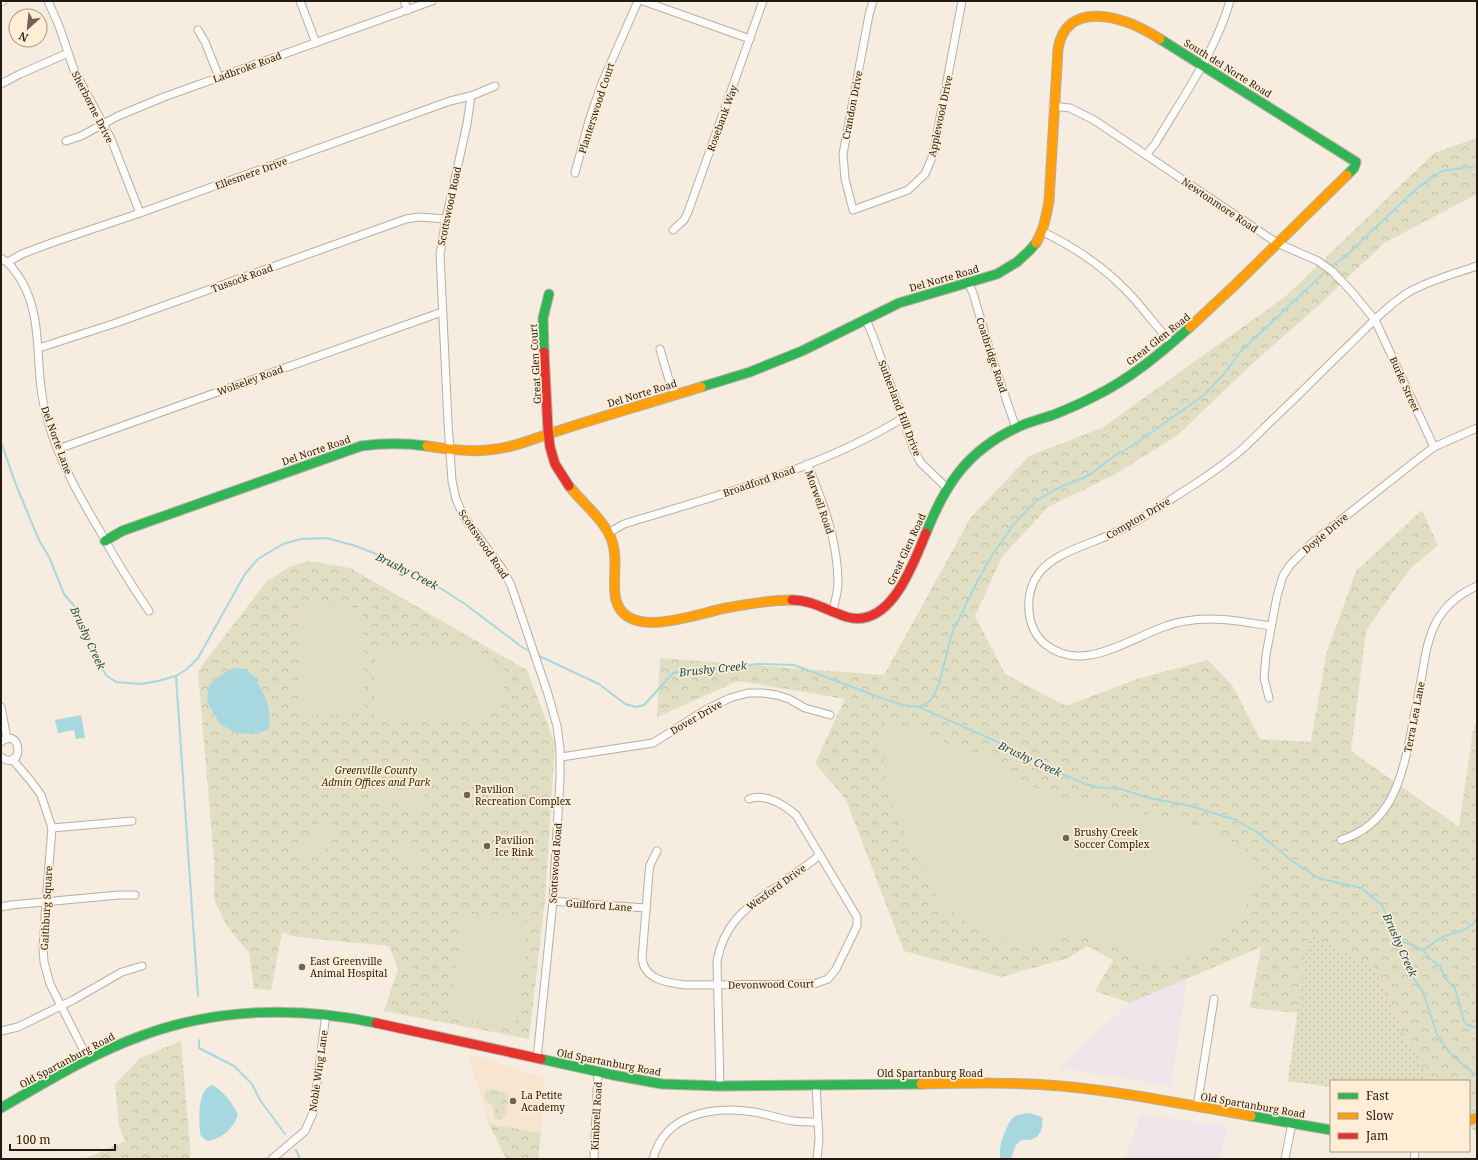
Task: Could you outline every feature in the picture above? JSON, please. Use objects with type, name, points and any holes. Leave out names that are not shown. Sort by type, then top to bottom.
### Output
[{"type":"street","name":"Sherborne Drive","points":[[48,1],[59,26],[74,70],[111,139],[140,213]]},
{"type":"street","points":[[300,1],[316,43]]},
{"type":"street","points":[[404,1],[408,10]]},
{"type":"street","name":"Ladbroke Road","points":[[66,140],[81,136],[145,104],[432,1]]},
{"type":"street","name":"Planterswood Court","points":[[575,173],[589,121],[602,83],[638,1]]},
{"type":"street","points":[[642,1],[750,39]]},
{"type":"street","name":"Rosebank Way","points":[[673,230],[684,220],[688,212],[763,1]]},
{"type":"street","name":"Crandon Drive","points":[[854,210],[845,179],[843,154],[869,15],[873,1]]},
{"type":"street","name":"Applewood Drive","points":[[854,210],[908,190],[925,174],[934,154],[962,1]]},
{"type":"street","points":[[1146,155],[1155,144],[1202,64],[1215,40],[1230,1]]},
{"type":"street","name":"South del Norte Road","points":[[1108,8],[1202,64],[1356,162],[1353,171],[1278,243]]},
{"type":"street","points":[[1053,106],[1059,35],[1061,26],[1068,15]]},
{"type":"street","points":[[198,30],[205,42],[220,78]]},
{"type":"street","points":[[1,84],[68,53]]},
{"type":"street","name":"Ellesmere Drive","points":[[8,262],[22,254],[442,104],[471,96],[495,86]]},
{"type":"street","name":"Scottswood Road","points":[[471,96],[467,124],[446,219],[440,254],[450,450],[453,486],[459,508],[470,526],[496,560],[511,585],[533,647],[557,726],[561,757],[553,901],[537,1058]]},
{"type":"street","name":"Newtonmore Road","points":[[1053,106],[1070,108],[1079,112],[1278,243],[1298,251],[1326,266],[1352,292],[1375,320]]},
{"type":"street","name":"Del Norte Road","points":[[106,541],[122,531],[361,446],[376,443],[393,443],[465,451],[498,448],[526,442],[564,428],[773,363],[900,303],[997,274],[1013,265],[1028,252],[1041,232],[1047,212],[1053,106]]},
{"type":"street","name":"Tussock Road","points":[[39,348],[116,323],[406,219],[419,216],[446,219]]},
{"type":"street","points":[[1041,232],[1072,247],[1108,274],[1135,300],[1172,344]]},
{"type":"street","name":"Great Glen Road","points":[[610,532],[616,558],[617,601],[621,612],[629,618],[646,622],[669,622],[726,608],[793,600],[812,602],[850,618],[864,619],[875,615],[888,604],[906,577],[946,487],[979,452],[1016,428],[1057,413],[1098,395],[1148,362],[1172,344],[1213,307],[1278,243]]},
{"type":"street","name":"Del Norte Lane","points":[[1,258],[8,262],[16,271],[28,295],[35,319],[43,401],[51,431],[58,449],[81,499],[149,611]]},
{"type":"street","name":"Compton Drive","points":[[1271,626],[1217,619],[1186,621],[1163,626],[1103,652],[1088,656],[1073,656],[1052,649],[1042,641],[1036,633],[1029,613],[1029,599],[1034,582],[1039,574],[1053,561],[1062,555],[1121,530],[1167,502],[1232,458],[1391,305],[1409,292],[1438,279],[1477,266]]},
{"type":"street","name":"Coatbridge Road","points":[[968,283],[973,293],[992,358],[1016,428]]},
{"type":"street","name":"Great Glen Court","points":[[548,435],[543,317],[549,294]]},
{"type":"street","name":"Wolseley Road","points":[[58,449],[442,312]]},
{"type":"street","name":"Sutherland Hill Drive","points":[[866,320],[918,458],[946,487]]},
{"type":"street","name":"Burke Street","points":[[1375,320],[1434,447]]},
{"type":"street","points":[[660,349],[669,380],[676,394]]},
{"type":"street","name":"Broadford Road","points":[[610,532],[624,524],[726,492],[807,464],[832,454],[903,418]]},
{"type":"street","name":"Doyle Drive","points":[[1269,698],[1264,678],[1271,626],[1280,585],[1286,570],[1294,559],[1313,542],[1434,447],[1477,428]]},
{"type":"street","points":[[548,435],[552,457],[560,474],[610,532]]},
{"type":"street","name":"Morwell Road","points":[[807,464],[827,518],[833,542],[838,583],[833,610]]},
{"type":"street","name":"Terra Lea Lane","points":[[1341,840],[1356,834],[1374,822],[1395,792],[1400,782],[1407,755],[1426,653],[1434,628],[1439,618],[1452,602],[1477,586]]},
{"type":"street","name":"Dover Drive","points":[[561,757],[653,743],[707,709],[730,698],[748,693],[763,692],[776,695],[789,699],[805,708],[830,715]]},
{"type":"street","points":[[1,707],[4,741],[13,740],[18,745],[19,749],[18,755],[12,760],[5,760],[1,757]]},
{"type":"street","name":"Gaithburg Square","points":[[12,760],[41,795],[52,828],[43,948],[44,962],[50,984],[88,1059]]},
{"type":"street","name":"Devonwood Court","points":[[657,851],[650,865],[642,958],[648,973],[658,979],[674,984],[814,984],[824,981],[832,974],[857,926],[858,920],[855,912],[800,821],[790,809],[770,798],[756,797],[748,799]]},
{"type":"street","points":[[52,828],[132,821]]},
{"type":"street","name":"Wexford Drive","points":[[720,1086],[717,961],[725,935],[734,920],[751,903],[820,855]]},
{"type":"street","points":[[1,907],[119,895],[136,895]]},
{"type":"street","name":"Guilford Lane","points":[[553,901],[602,906],[646,908]]},
{"type":"street","points":[[1,1031],[18,1027],[61,1006],[122,972],[142,966]]},
{"type":"street","points":[[1197,1106],[1214,999]]},
{"type":"street","name":"Old Spartanburg Road","points":[[1,1108],[88,1059],[140,1036],[168,1027],[227,1015],[258,1012],[284,1012],[326,1014],[364,1020],[598,1072],[662,1084],[720,1086],[986,1083],[1060,1086],[1129,1094],[1330,1130]]},
{"type":"street","name":"Noble Wing Lane","points":[[272,1159],[305,1131],[313,1113],[326,1014]]},
{"type":"street","name":"Kimbrell Road","points":[[594,1159],[598,1072]]},
{"type":"street","points":[[816,1085],[818,1139],[817,1159]]},
{"type":"street","points":[[653,1159],[660,1143],[666,1134],[676,1124],[686,1118],[699,1114],[731,1110],[754,1112],[794,1121],[817,1122]]},
{"type":"street","points":[[1285,1159],[1292,1123]]},
{"type":"shaded area","points":[[1187,978],[1171,1086],[1059,1068],[1130,1003]]},
{"type":"shaded area","name":"La Petite Academy","points":[[468,1054],[545,1078],[541,1133],[489,1124]]},
{"type":"shaded area","points":[[1141,1114],[1228,1127],[1220,1159],[1125,1159]]},
{"type":"green space","points":[[1477,138],[1477,194],[1384,243],[1319,305],[1252,364],[1178,435],[1114,475],[1048,507],[1002,557],[975,616],[1005,674],[1066,706],[1137,679],[1208,660],[1232,685],[1260,739],[1311,742],[1326,655],[1356,571],[1422,510],[1438,545],[1410,569],[1366,630],[1351,751],[1459,827],[1473,731],[1477,718],[1477,1134],[1470,1126],[1470,1080],[1430,1080],[1407,1042],[1374,966],[1308,935],[1298,1013],[1250,1008],[1261,947],[1130,1003],[1095,991],[1113,960],[1087,946],[1068,958],[1001,977],[904,951],[846,800],[815,763],[845,699],[738,681],[657,717],[660,658],[884,675],[971,517],[1029,456],[1102,428],[1286,296],[1434,153]],"holes":[[[885,722],[904,727],[984,758],[1012,777],[1050,795],[1136,812],[1207,830],[1258,885],[1235,923],[1218,943],[1132,956],[1102,940],[1075,935],[1056,937],[1042,943],[1023,943]]]},
{"type":"green space","name":"Greenville County Admin Offices and Park","points":[[309,561],[350,568],[527,670],[555,744],[545,900],[529,1039],[384,1011],[398,969],[389,946],[297,937],[282,933],[271,990],[254,989],[249,953],[227,926],[214,900],[214,861],[198,671],[266,582],[289,567]]},
{"type":"green space","points":[[298,604],[363,608],[364,714],[299,715]]},
{"type":"green space","points":[[468,649],[486,655],[502,666],[505,682],[502,699],[496,709],[480,720],[374,718],[375,651]]},
{"type":"green space","name":"Brushy Creek Soccer Complex","points":[[885,722],[904,727],[984,758],[1012,777],[1050,795],[1136,812],[1207,830],[1244,848],[1259,869],[1258,885],[1235,923],[1218,943],[1190,957],[1165,965],[1132,956],[1102,940],[1075,935],[1056,937],[1042,943],[1023,943],[996,940],[974,928],[942,905],[911,847],[889,797],[881,736]]},
{"type":"green space","points":[[329,757],[340,761],[334,784],[323,781]]},
{"type":"green space","points":[[344,762],[355,765],[349,789],[338,786]]},
{"type":"green space","points":[[372,769],[383,773],[376,796],[365,793]]},
{"type":"green space","points":[[386,774],[397,777],[390,801],[379,798]]},
{"type":"green space","points":[[401,778],[412,781],[405,805],[394,802]]},
{"type":"green space","points":[[416,782],[427,785],[420,809],[409,806]]},
{"type":"green space","points":[[316,824],[330,827],[323,859],[293,854]]},
{"type":"green space","points":[[404,842],[421,846],[417,866],[400,862]]},
{"type":"green space","points":[[463,913],[529,922],[515,1027],[449,1018]]},
{"type":"green space","points":[[1308,934],[1374,966],[1407,1042],[1430,1080],[1330,1080],[1330,1087],[1288,1081]]},
{"type":"green space","points":[[181,1041],[191,1159],[84,1159],[125,1141],[119,1125],[115,1084],[140,1058]]},
{"type":"green space","points":[[490,1089],[505,1092],[509,1095],[505,1116],[501,1120],[495,1119],[494,1108],[484,1096],[485,1091]]},
{"type":"green space","points":[[489,1124],[541,1133],[538,1159],[506,1159]]},
{"type":"water","points":[[233,668],[245,669],[255,677],[267,701],[270,717],[268,730],[255,734],[236,733],[220,724],[207,702],[209,685]]},
{"type":"water","points":[[81,715],[85,738],[76,739],[74,730],[58,733],[55,720]]},
{"type":"water","points":[[212,1085],[228,1098],[238,1115],[230,1129],[218,1138],[207,1141],[201,1136],[200,1132],[200,1105],[204,1092]]},
{"type":"water","points":[[1030,1113],[1042,1117],[1043,1120],[1040,1133],[1036,1138],[1020,1141],[1011,1158],[1001,1159],[1001,1144],[1005,1131],[1011,1120],[1017,1115]]},
{"type":"waterway","points":[[1334,264],[1343,259],[1417,188],[1442,171],[1477,166]]},
{"type":"waterway","points":[[919,707],[929,702],[935,693],[939,684],[952,633],[991,557],[1013,525],[1036,501],[1056,489],[1091,474],[1114,456],[1132,446],[1204,395],[1225,373],[1241,351],[1322,275]]},
{"type":"waterway","name":"Brushy Creek","points":[[1,442],[16,485],[64,594],[75,607],[98,663],[107,676],[116,682],[141,684],[158,681],[176,676],[187,669],[198,658],[245,574],[258,559],[283,544],[301,539],[326,538],[356,546],[391,560],[423,577],[465,604],[522,647],[531,652]]},
{"type":"waterway","name":"Brushy Creek","points":[[537,655],[599,684],[625,704],[636,707],[644,705],[673,673],[758,664],[794,665],[884,699],[903,705],[919,707],[1027,755],[1054,770],[1083,783],[1095,787],[1121,789],[1149,798],[1191,806],[1236,820],[1257,832],[1291,860],[1318,878],[1361,888],[1383,906],[1390,927],[1396,936],[1411,974],[1423,992],[1437,1034],[1445,1047],[1455,1058],[1477,1076]]},
{"type":"waterway","points":[[176,676],[198,996]]},
{"type":"waterway","points":[[1424,950],[1440,938],[1466,929],[1477,919]]},
{"type":"waterway","points":[[1398,941],[1410,944],[1423,950],[1430,959],[1440,966],[1445,978],[1455,988],[1464,1021],[1468,1025],[1477,1028]]},
{"type":"waterway","points":[[199,1040],[199,1048],[234,1066],[252,1084],[260,1100],[285,1134]]},
{"type":"waterway","points":[[296,1150],[300,1159]]},
{"type":"traffic: fast","points":[[1160,39],[1356,162],[1354,168],[1347,175]]},
{"type":"traffic: fast","points":[[701,387],[750,372],[802,351],[899,303],[997,274],[1017,262],[1036,243]]},
{"type":"traffic: fast","points":[[544,352],[543,318],[549,294]]},
{"type":"traffic: fast","points":[[926,533],[933,516],[950,485],[960,471],[984,447],[1016,428],[1053,415],[1085,401],[1121,382],[1145,365],[1190,327]]},
{"type":"traffic: fast","points":[[105,541],[122,531],[361,446],[378,444],[410,444],[427,446]]},
{"type":"traffic: fast","points":[[1,1108],[104,1051],[141,1036],[198,1020],[228,1015],[287,1012],[317,1014],[376,1023]]},
{"type":"traffic: fast","points":[[541,1059],[662,1084],[720,1086],[921,1084]]},
{"type":"traffic: fast","points":[[1251,1116],[1330,1130]]},
{"type":"traffic: slow","points":[[1036,243],[1043,228],[1049,201],[1058,49],[1063,33],[1072,23],[1084,18],[1097,16],[1113,18],[1129,23],[1160,39]]},
{"type":"traffic: slow","points":[[1190,327],[1347,175]]},
{"type":"traffic: slow","points":[[427,446],[472,451],[508,447],[701,387]]},
{"type":"traffic: slow","points":[[569,486],[596,516],[612,540],[615,555],[614,588],[616,600],[623,613],[634,620],[665,622],[742,605],[767,601],[792,600]]},
{"type":"traffic: slow","points":[[921,1084],[1009,1083],[1061,1086],[1133,1095],[1251,1116]]},
{"type":"traffic: slow","points":[[1470,1120],[1477,1118]]},
{"type":"traffic: jam","points":[[544,352],[550,447],[555,464],[569,486]]},
{"type":"traffic: jam","points":[[792,600],[799,600],[813,604],[847,617],[862,618],[876,613],[888,604],[898,591],[907,576],[926,533]]},
{"type":"traffic: jam","points":[[376,1023],[541,1059]]},
{"type":"place","name":"Pavilion Recreation Complex","points":[[467,795]]},
{"type":"place","name":"Brushy Creek Soccer Complex","points":[[1066,838]]},
{"type":"place","name":"Pavilion Ice Rink","points":[[487,846]]},
{"type":"place","name":"East Greenville Animal Hospital","points":[[302,967]]},
{"type":"place","name":"La Petite Academy","points":[[513,1101]]}]
